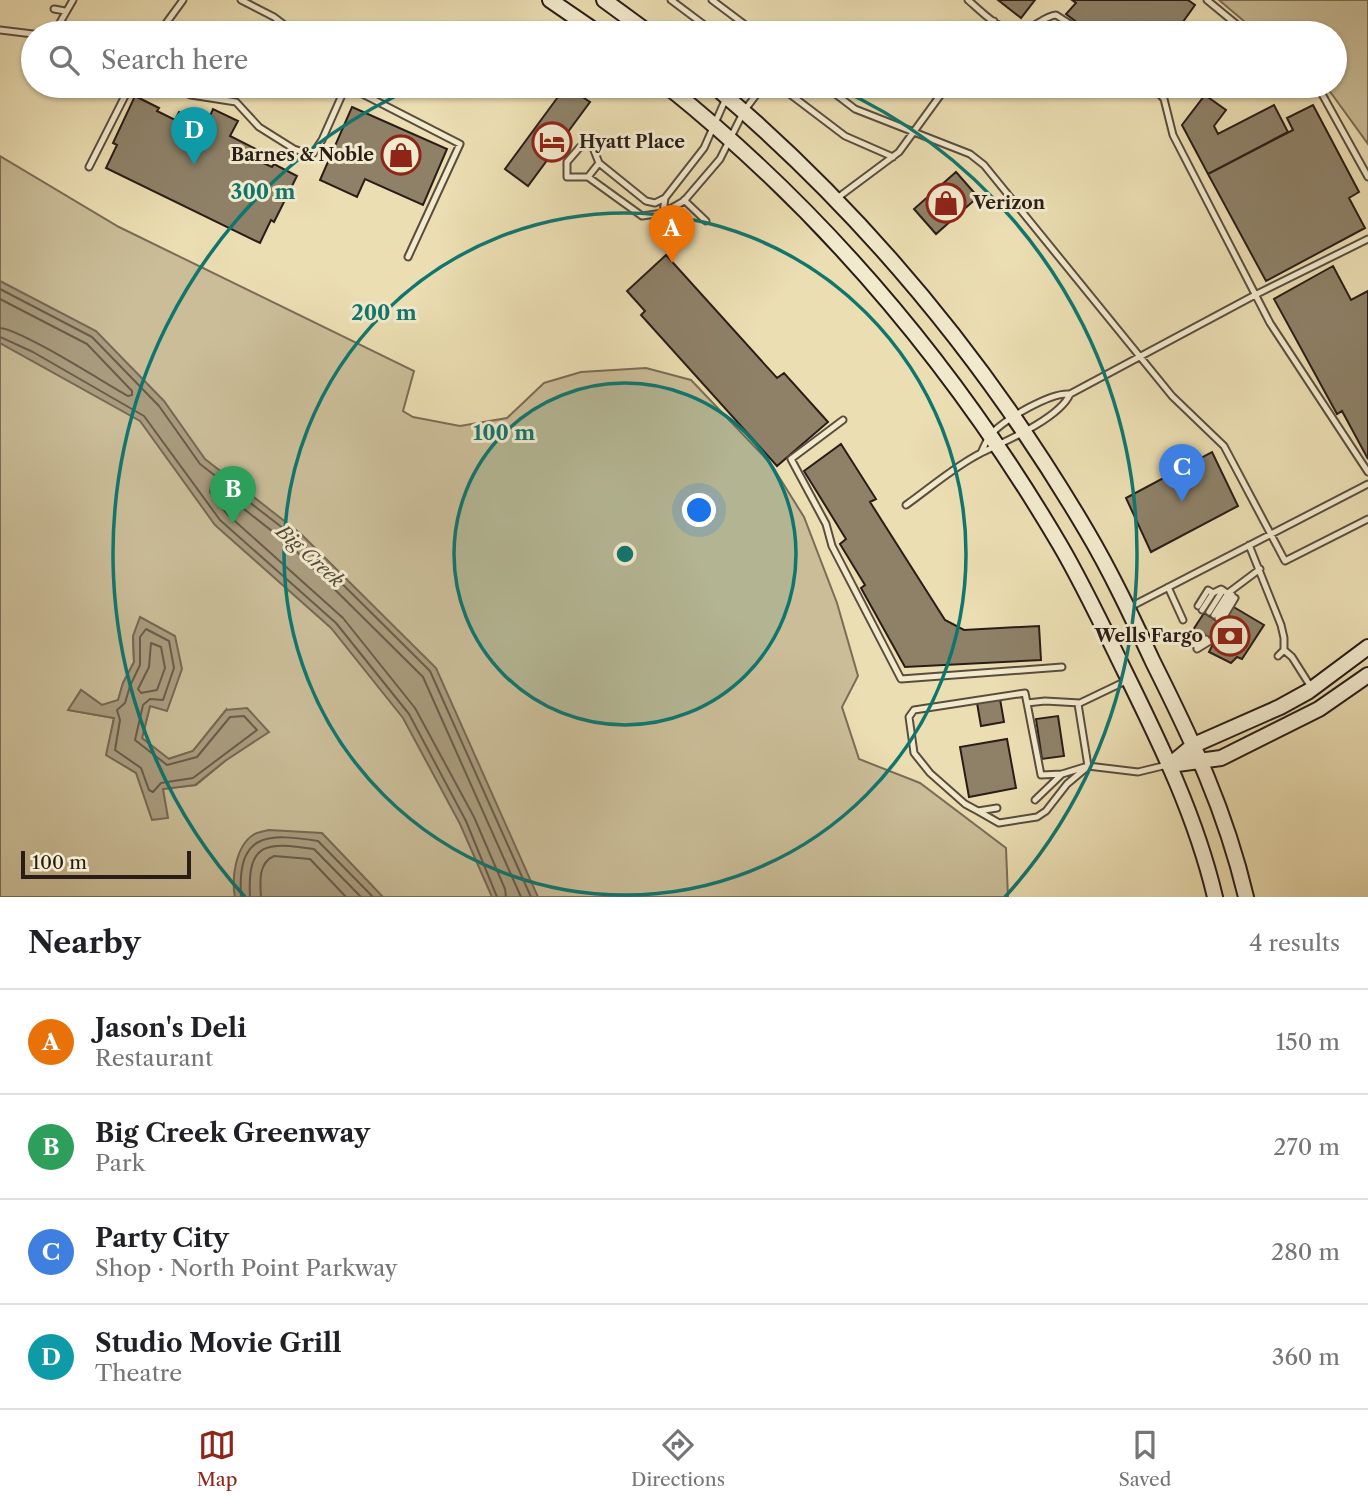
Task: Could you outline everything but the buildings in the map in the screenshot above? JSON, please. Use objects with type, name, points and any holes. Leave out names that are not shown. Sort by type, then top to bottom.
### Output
[{"type":"street","points":[[550,0],[581,21]]},
{"type":"street","points":[[604,0],[633,21]]},
{"type":"street","points":[[682,98],[715,125],[815,220],[932,355],[994,441],[1061,547],[1129,680],[1170,765],[1196,829],[1215,897]]},
{"type":"street","points":[[736,98],[744,111],[836,199],[903,272],[1024,431],[1087,532],[1194,745],[1225,819],[1246,897]]},
{"type":"street","points":[[1170,765],[1194,745],[1280,707],[1312,689],[1368,647]]},
{"type":"street","points":[[1170,765],[1221,758],[1320,709],[1368,675]]},
{"type":"lane","points":[[60,21],[72,0]]},
{"type":"lane","points":[[168,21],[183,0]]},
{"type":"lane","points":[[241,0],[279,21]]},
{"type":"lane","points":[[671,0],[699,21]]},
{"type":"lane","points":[[712,0],[739,21]]},
{"type":"lane","points":[[968,0],[994,21]]},
{"type":"lane","points":[[1207,0],[1232,21]]},
{"type":"lane","points":[[54,9],[65,11]]},
{"type":"lane","points":[[1040,21],[1047,16],[1056,15],[1065,21]]},
{"type":"lane","points":[[0,30],[21,33]]},
{"type":"lane","points":[[89,167],[124,98]]},
{"type":"lane","points":[[210,98],[236,102],[259,127],[294,149],[312,155],[341,98]]},
{"type":"lane","points":[[370,98],[460,144],[408,257]]},
{"type":"lane","points":[[728,98],[704,148],[665,198],[654,204],[646,201],[599,163],[592,145],[580,147],[567,163],[567,177],[588,177],[642,216],[673,209],[720,159],[744,111],[754,98]]},
{"type":"lane","points":[[795,98],[845,136],[893,157]]},
{"type":"lane","points":[[841,98],[856,109],[970,154],[984,165],[1172,396],[1224,446],[1285,561],[1368,519]]},
{"type":"lane","points":[[836,199],[893,157],[938,98]]},
{"type":"lane","points":[[1162,98],[1173,135],[1270,323],[1368,472]]},
{"type":"lane","points":[[1324,98],[1368,177]]},
{"type":"lane","points":[[588,177],[599,163]]},
{"type":"lane","points":[[665,198],[663,213],[671,235]]},
{"type":"lane","points":[[684,200],[706,221]]},
{"type":"lane","points":[[981,453],[994,441],[1024,431],[1066,402],[1070,394],[1140,355],[1368,239]]},
{"type":"lane","points":[[906,505],[981,453],[1014,417],[1061,393],[1070,394]]},
{"type":"lane","points":[[843,420],[791,459],[826,524],[832,546],[901,679],[1062,667]]},
{"type":"lane","points":[[1127,608],[1368,484]]},
{"type":"lane","points":[[1249,545],[1284,638],[1284,650],[1278,656]]},
{"type":"lane","points":[[1216,616],[1229,594],[1260,569]]},
{"type":"lane","points":[[1168,587],[1185,620]]},
{"type":"lane","points":[[1200,608],[1211,592],[1229,594]]},
{"type":"lane","points":[[1197,645],[1206,639],[1197,645]]},
{"type":"lane","points":[[1284,650],[1292,657],[1312,689]]},
{"type":"lane","points":[[1027,703],[1045,701],[1078,704],[1129,680]]},
{"type":"lane","points":[[1043,793],[1025,693],[914,710],[909,717],[915,753],[930,773],[965,804],[999,823],[1037,817],[1046,811],[1067,784],[1088,766]]},
{"type":"lane","points":[[1078,704],[1088,766]]},
{"type":"lane","points":[[1041,775],[1062,774],[1088,766],[1138,772],[1170,765]]},
{"type":"lane","points":[[1035,800],[1062,774]]},
{"type":"lane","points":[[978,811],[997,807]]},
{"type":"shaded area","points":[[1219,0],[1368,0],[1368,144],[1335,98],[1347,98],[1347,21],[1244,21]]},
{"type":"shaded area","points":[[0,156],[119,227],[414,371],[403,411],[413,417],[460,426],[507,418],[544,383],[581,372],[646,368],[691,380],[771,464],[804,517],[837,603],[858,676],[842,707],[859,759],[920,783],[1006,848],[1008,897],[0,897]],"holes":[[[133,636],[150,706],[142,738],[168,759],[193,751],[226,710],[225,761],[196,785],[162,789],[107,755],[114,718],[69,710],[81,690],[102,705],[118,701],[123,683],[134,662]]]},
{"type":"water","name":"Big Creek","points":[[0,281],[96,331],[164,401],[205,459],[301,534],[436,668],[538,897],[492,897],[460,824],[403,718],[331,628],[215,525],[140,421],[0,343]]},
{"type":"water","points":[[140,617],[175,636],[182,669],[167,711],[150,706],[142,738],[169,759],[193,751],[226,710],[247,708],[269,732],[195,785],[163,789],[168,818],[152,820],[136,773],[106,755],[114,718],[68,710],[81,690],[102,705],[118,700],[134,662],[133,636]]},
{"type":"water","points":[[269,830],[322,833],[383,897],[235,897],[234,872],[242,847],[253,835]]},
{"type":"place","name":"Hyatt Place","points":[[552,142]]},
{"type":"place","name":"Barnes & Noble","points":[[401,155]]},
{"type":"place","name":"Studio Movie Grill","points":[[194,165]]},
{"type":"place","name":"Verizon","points":[[946,203]]},
{"type":"place","name":"Jason's Deli","points":[[672,263]]},
{"type":"place","name":"Party City","points":[[1182,502]]},
{"type":"place","name":"Big Creek Greenway","points":[[233,524]]},
{"type":"place","name":"Wells Fargo","points":[[1230,636]]}]
